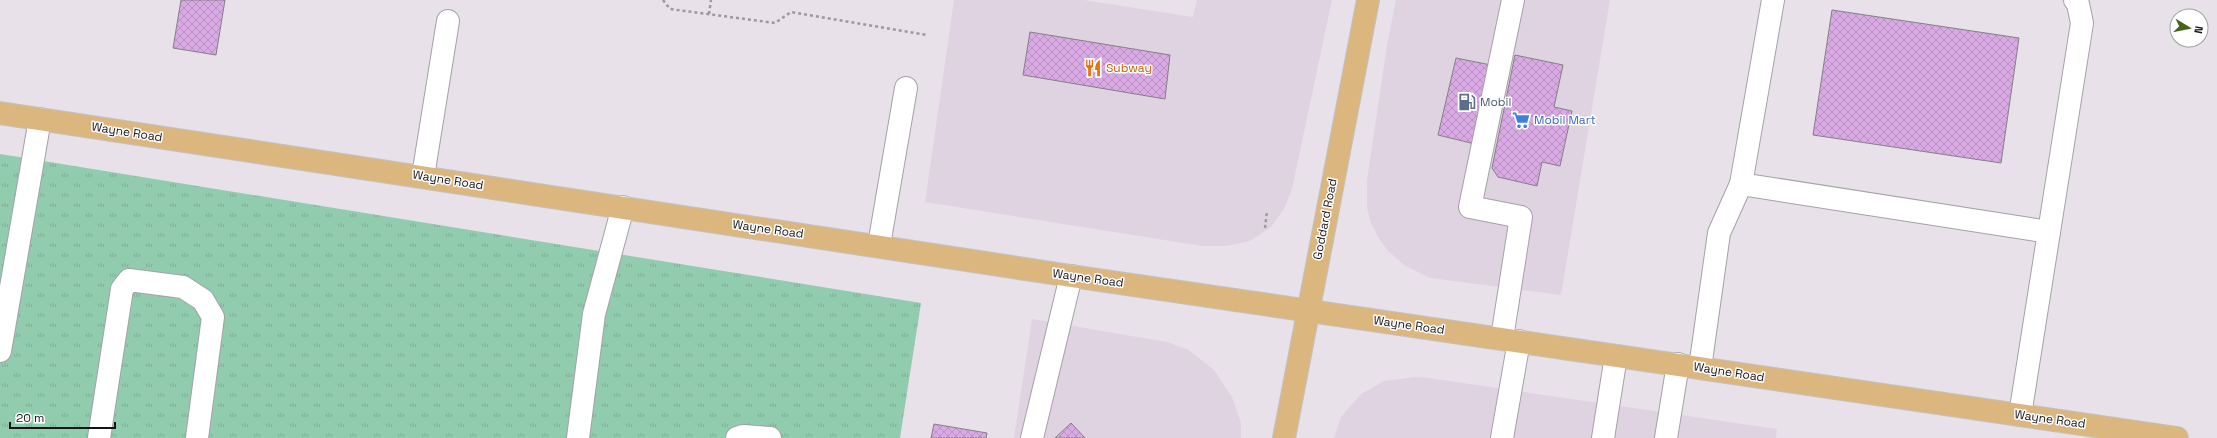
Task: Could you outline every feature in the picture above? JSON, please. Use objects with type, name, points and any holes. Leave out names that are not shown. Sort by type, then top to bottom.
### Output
[{"type":"main road","name":"Goddard Road","points":[[1284,438],[1307,310],[1368,0]]},
{"type":"main road","name":"Wayne Road","points":[[0,113],[879,245],[1071,276],[2177,438]]},
{"type":"lane","points":[[1502,438],[1521,217],[1470,207],[1513,0]]},
{"type":"lane","points":[[1700,368],[1719,233],[1741,184],[1773,0]]},
{"type":"lane","points":[[2020,415],[2082,23],[2078,4],[2075,0]]},
{"type":"lane","points":[[423,176],[448,21]]},
{"type":"lane","points":[[879,245],[906,88]]},
{"type":"lane","points":[[0,351],[40,119]]},
{"type":"lane","points":[[1741,184],[2049,232]]},
{"type":"lane","points":[[578,438],[594,314],[623,207]]},
{"type":"lane","points":[[1032,438],[1071,276]]},
{"type":"lane","points":[[99,438],[122,289],[129,280],[182,287],[203,300],[213,317],[197,438]]},
{"type":"lane","points":[[1603,438],[1616,356]]},
{"type":"lane","points":[[1666,438],[1678,364]]},
{"type":"lane","points":[[737,438],[743,436],[770,438]]},
{"type":"path","points":[[663,0],[670,8],[775,23],[791,12],[927,35]]},
{"type":"path","points":[[709,14],[711,0]]},
{"type":"path","points":[[1265,228],[1267,211]]},
{"type":"shaded area","points":[[954,0],[1084,0],[1193,17],[1197,0],[1332,0],[1292,189],[1284,209],[1271,227],[1250,241],[1227,246],[1202,246],[925,202]]},
{"type":"shaded area","points":[[1396,0],[1610,0],[1561,295],[1430,278],[1404,265],[1387,250],[1378,237],[1371,223],[1367,208],[1367,180],[1387,45]]},
{"type":"shaded area","points":[[1032,319],[1167,342],[1189,350],[1214,370],[1232,397],[1241,423],[1241,438],[1014,438]]},
{"type":"shaded area","points":[[1415,377],[1777,429],[1776,438],[1334,438],[1341,417],[1361,394],[1384,381]]},
{"type":"green space","points":[[0,154],[921,303],[900,438],[0,438]]},
{"type":"building","points":[[181,0],[225,0],[216,55],[173,48]]},
{"type":"building","points":[[1832,10],[2019,38],[2001,163],[1813,135]]},
{"type":"building","points":[[1030,32],[1170,55],[1165,99],[1023,75]]},
{"type":"building","points":[[1515,55],[1563,65],[1554,107],[1572,111],[1560,166],[1542,162],[1537,186],[1498,177],[1492,168]]},
{"type":"building","points":[[1456,58],[1496,66],[1479,145],[1438,135]]},
{"type":"building","points":[[1071,423],[1085,438],[1055,438]]},
{"type":"building","points":[[934,424],[987,433],[986,438],[931,438]]},
{"type":"place","name":"Subway","points":[[1093,68]]},
{"type":"place","name":"Mobil","points":[[1467,102]]},
{"type":"place","name":"Mobil Mart","points":[[1521,120]]}]
